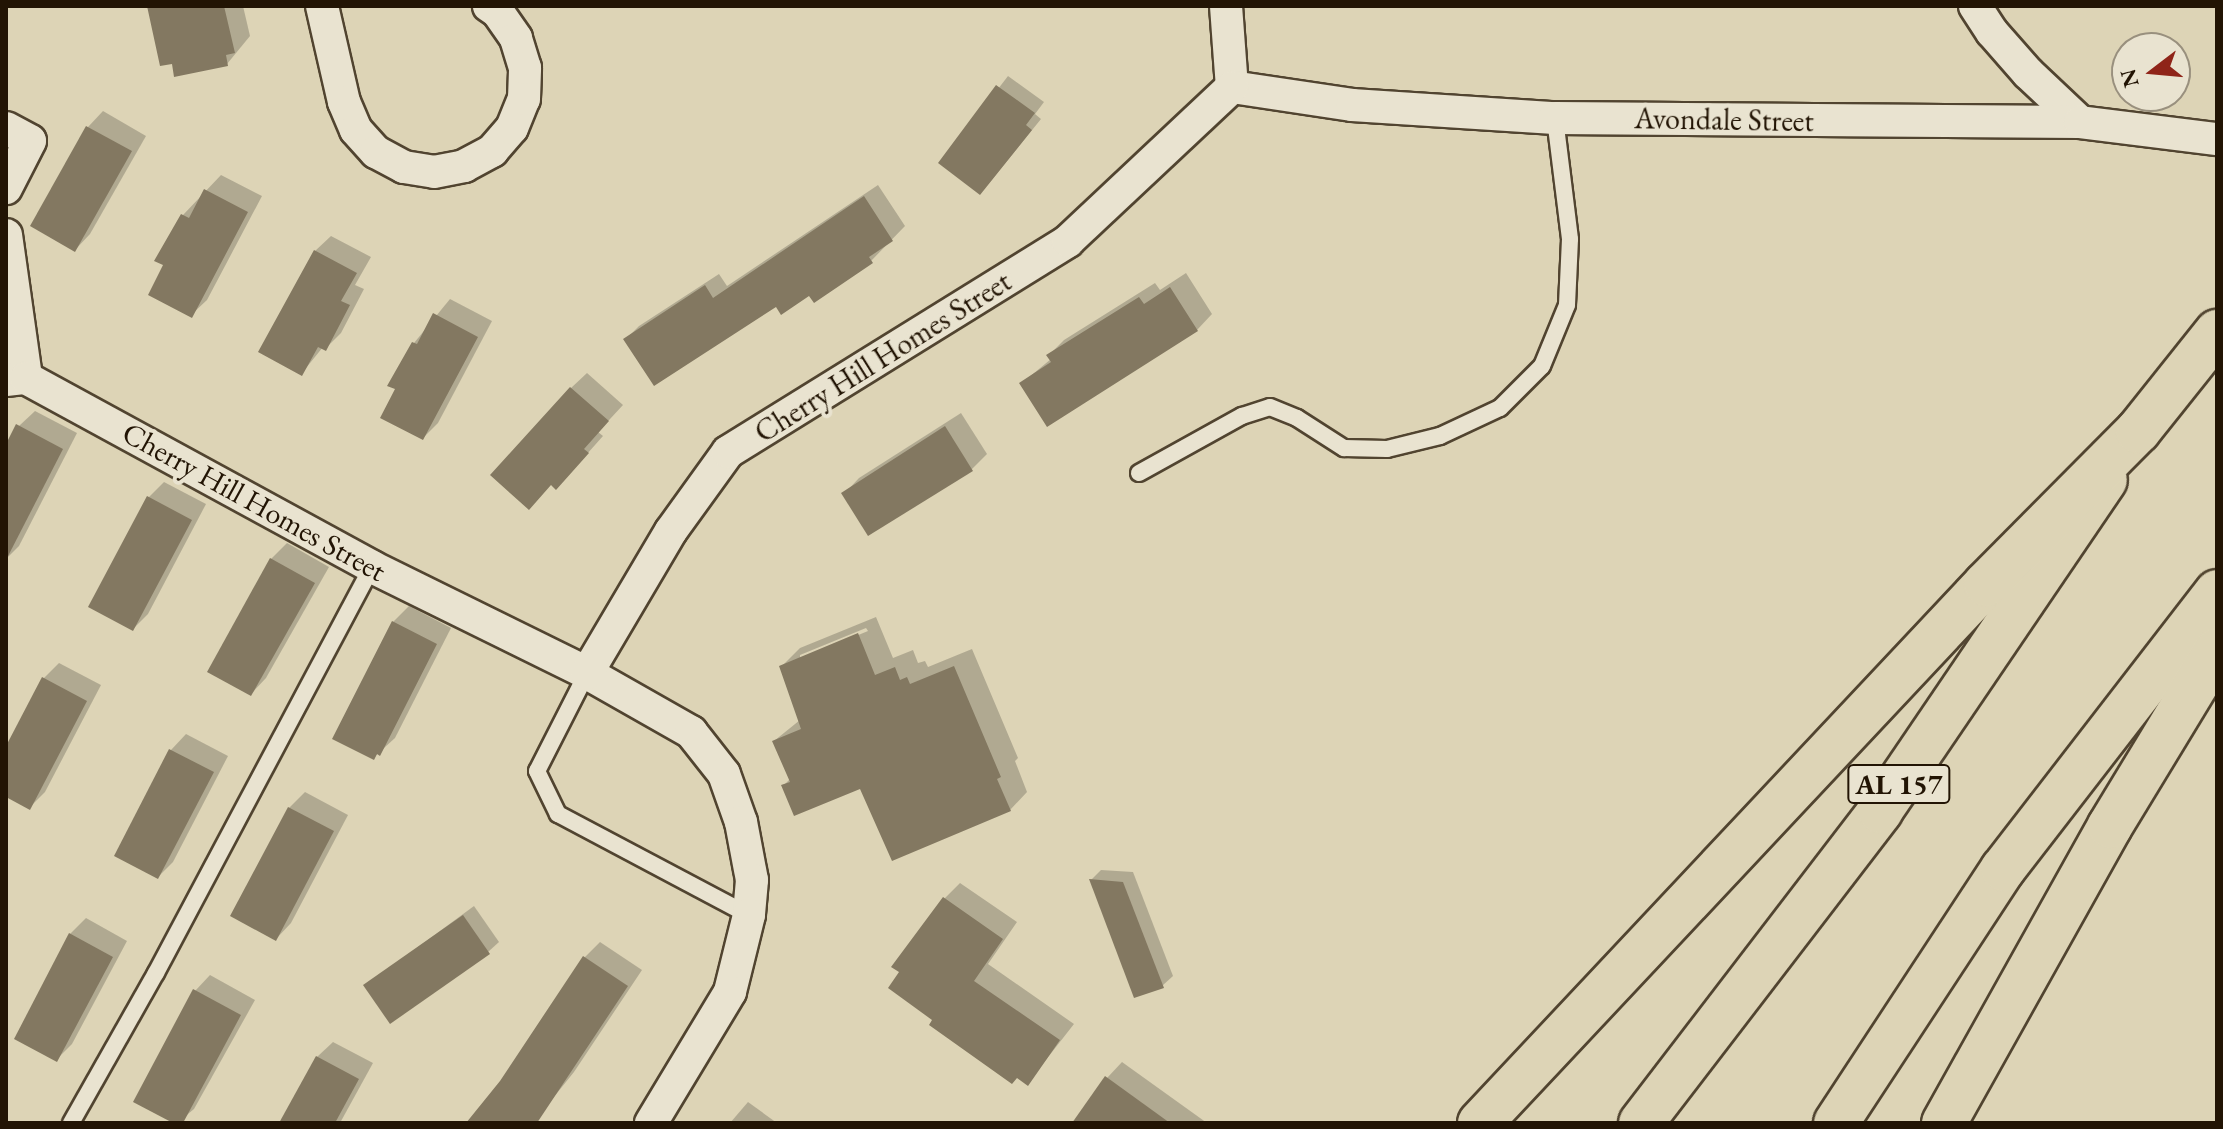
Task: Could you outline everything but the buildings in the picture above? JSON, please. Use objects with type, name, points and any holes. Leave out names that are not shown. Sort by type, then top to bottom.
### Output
[{"type":"main road","name":"AL 157","points":[[1641,1123],[1880,811],[2138,431],[2217,332]]},
{"type":"main road","points":[[1480,1123],[1986,584],[2138,431]]},
{"type":"main road","points":[[1836,1123],[2003,869],[2217,592]]},
{"type":"main road","points":[[1944,1123],[2110,826],[2217,650]]},
{"type":"street","points":[[322,6],[344,102],[356,130],[376,152],[404,167],[434,172],[464,166],[492,151],[512,128],[524,99],[525,68],[516,38],[498,12],[489,6]]},
{"type":"street","points":[[1226,6],[1232,87]]},
{"type":"street","points":[[1975,6],[1992,32],[2028,73],[2080,122]]},
{"type":"street","name":"Avondale Street","points":[[1232,87],[1352,105],[1555,118],[2080,122],[2217,139]]},
{"type":"street","name":"Cherry Hill Homes Street","points":[[587,673],[671,531],[728,452],[1068,241],[1232,87]]},
{"type":"street","points":[[6,128],[30,141],[6,188]]},
{"type":"street","points":[[6,235],[16,379]]},
{"type":"street","name":"Cherry Hill Homes Street","points":[[16,379],[372,567],[587,673],[691,732],[724,774],[741,822],[752,880],[749,915],[730,992],[651,1123]]},
{"type":"lane","points":[[1139,473],[1242,416],[1270,407],[1297,418],[1344,448],[1387,449],[1440,436],[1500,408],[1542,366],[1567,305],[1570,239],[1555,118]]},
{"type":"lane","points":[[71,1123],[156,973],[372,567]]},
{"type":"lane","points":[[587,673],[537,771],[558,814],[749,915]]}]
